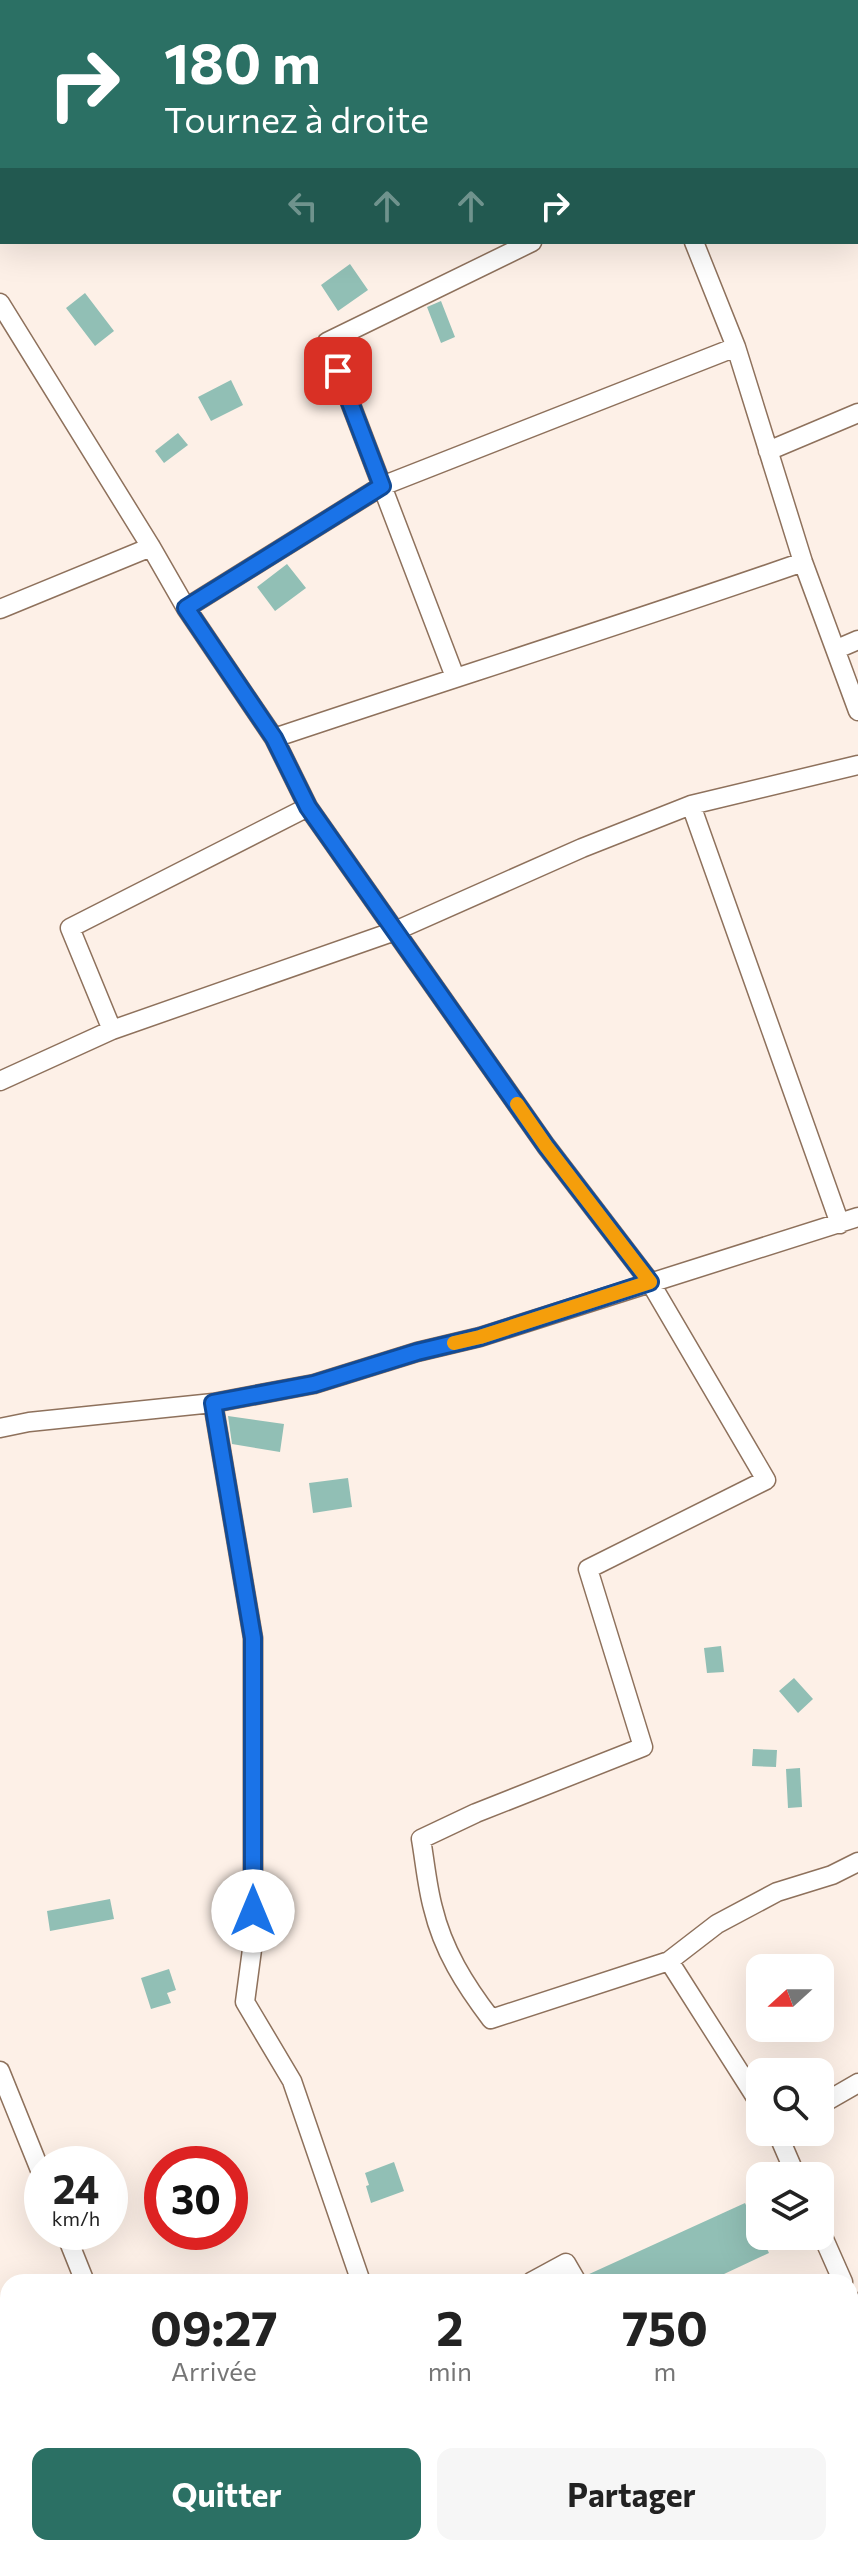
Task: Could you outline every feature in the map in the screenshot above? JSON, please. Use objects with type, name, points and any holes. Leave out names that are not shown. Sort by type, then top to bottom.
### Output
[{"type":"street","points":[[455,677],[327,342],[528,244]]},
{"type":"street","points":[[695,244],[736,347],[803,562],[858,711]]},
{"type":"street","points":[[0,303],[186,608],[274,738],[308,807],[546,1146],[650,1282],[766,1480],[588,1569],[643,1747],[476,1813],[421,1839],[433,1909],[446,1947],[466,1986],[491,2019],[669,1961],[717,1924],[777,1892],[832,1875],[858,1862]]},
{"type":"street","points":[[186,608],[382,486],[736,347]]},
{"type":"street","points":[[768,451],[858,413]]},
{"type":"street","points":[[0,609],[151,547]]},
{"type":"street","points":[[274,738],[803,562]]},
{"type":"street","points":[[837,649],[858,640]]},
{"type":"street","points":[[0,1081],[112,1030],[395,931],[582,848],[691,805],[858,765]]},
{"type":"street","points":[[691,805],[840,1224]]},
{"type":"street","points":[[112,1030],[70,928],[308,807]]},
{"type":"street","points":[[0,1428],[29,1422],[213,1403],[314,1384],[417,1352],[480,1337],[858,1217]]},
{"type":"street","points":[[213,1403],[253,1638],[253,1942],[245,2002],[292,2081],[358,2274]]},
{"type":"street","points":[[669,1961],[746,2082]]},
{"type":"street","points":[[0,2071],[30,2146]]},
{"type":"street","points":[[834,2097],[858,2083]]},
{"type":"street","points":[[72,2250],[82,2274]]},
{"type":"street","points":[[829,2250],[839,2274]]},
{"type":"street","points":[[546,2274],[566,2263],[572,2274]]},
{"type":"building","points":[[350,264],[368,290],[338,311],[321,285]]},
{"type":"building","points":[[85,293],[114,331],[95,346],[66,308]]},
{"type":"building","points":[[441,301],[455,337],[441,343],[427,307]]},
{"type":"building","points":[[231,380],[243,405],[211,421],[198,397]]},
{"type":"building","points":[[178,433],[188,445],[164,463],[155,451]]},
{"type":"building","points":[[287,564],[306,588],[275,611],[257,587]]},
{"type":"building","points":[[228,1416],[284,1424],[280,1452],[232,1444]]},
{"type":"building","points":[[348,1478],[352,1507],[313,1513],[309,1483]]},
{"type":"building","points":[[721,1646],[724,1672],[707,1673],[704,1648]]},
{"type":"building","points":[[794,1678],[813,1699],[798,1713],[779,1691]]},
{"type":"building","points":[[753,1749],[777,1750],[776,1767],[752,1766]]},
{"type":"building","points":[[800,1768],[802,1807],[788,1808],[786,1769]]},
{"type":"building","points":[[110,1899],[114,1919],[50,1931],[47,1911]]},
{"type":"building","points":[[169,1969],[176,1990],[167,1993],[171,2003],[151,2009],[141,1978]]},
{"type":"building","points":[[394,2162],[404,2191],[371,2203],[365,2173]]},
{"type":"building","points":[[745,2203],[746,2250],[768,2250],[769,2253],[724,2274],[589,2274]]},
{"type":"slow traffic","points":[[454,1343],[650,1282],[517,1104]]},
{"type":"route","points":[[253,1911],[253,1638],[213,1403],[314,1384],[417,1352],[480,1337],[650,1282],[546,1146],[308,807],[274,738],[186,608],[382,486],[338,371]]}]
